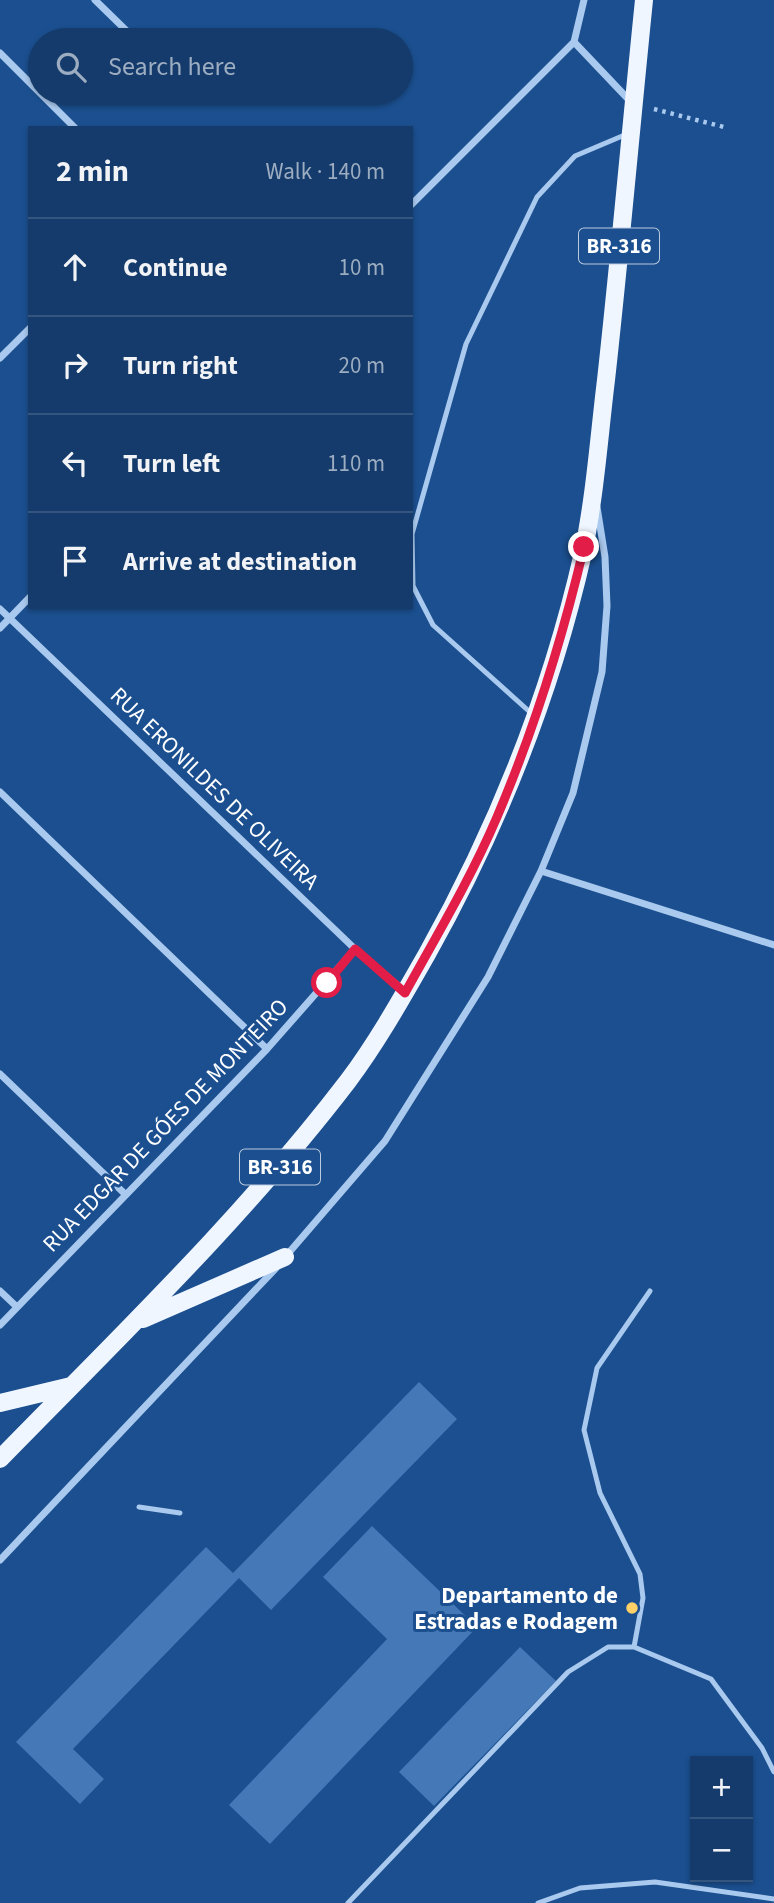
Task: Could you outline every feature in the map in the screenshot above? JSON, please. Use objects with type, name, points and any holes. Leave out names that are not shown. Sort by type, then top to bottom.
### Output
[{"type":"main road","name":"BR-316","points":[[0,1459],[222,1232],[282,1164],[351,1077],[405,993],[446,920],[496,820],[536,716],[566,621],[584,547],[610,343],[643,0]]},
{"type":"main road","points":[[133,1324],[285,1257]]},
{"type":"main road","points":[[0,1403],[71,1386]]},
{"type":"street","points":[[95,0],[124,28]]},
{"type":"street","points":[[413,203],[574,42],[584,0]]},
{"type":"street","points":[[574,42],[633,104]]},
{"type":"street","points":[[0,53],[28,81]]},
{"type":"street","points":[[52,105],[73,126]]},
{"type":"street","points":[[0,358],[28,330]]},
{"type":"street","points":[[0,1560],[285,1257],[385,1141],[488,977],[541,871],[573,793],[602,672],[607,606],[605,557],[594,483]]},
{"type":"street","points":[[0,628],[28,599]]},
{"type":"street","name":"RUA ERONILDES DE OLIVEIRA","points":[[0,609],[355,949],[405,993]]},
{"type":"street","points":[[0,792],[267,1049]]},
{"type":"street","points":[[541,871],[774,945]]},
{"type":"street","name":"RUA EDGAR DE GÓES DE MONTEIRO","points":[[0,1325],[267,1049],[355,949]]},
{"type":"street","points":[[0,1074],[125,1194]]},
{"type":"street","points":[[0,1290],[18,1307]]},
{"type":"lane","points":[[413,530],[466,344],[537,197],[575,156],[630,132]]},
{"type":"lane","points":[[413,586],[433,625],[536,716]]},
{"type":"lane","points":[[634,1647],[643,1598],[640,1574],[600,1493],[584,1430],[597,1368],[650,1291]]},
{"type":"lane","points":[[139,1507],[180,1513]]},
{"type":"lane","points":[[348,1903],[568,1672],[608,1647],[634,1647],[711,1679],[762,1748],[774,1772]]},
{"type":"lane","points":[[538,1903],[580,1888],[655,1882],[774,1899]]},
{"type":"path","points":[[633,104],[724,127]]},
{"type":"building","points":[[419,1382],[457,1419],[271,1610],[239,1578],[73,1749],[104,1779],[80,1804],[16,1742],[206,1547],[233,1573]]},
{"type":"building","points":[[372,1526],[477,1627],[270,1844],[229,1805],[387,1639],[323,1577]]},
{"type":"building","points":[[520,1647],[556,1681],[434,1806],[399,1772]]},
{"type":"place","name":"Departamento de Estradas e Rodagem","points":[[632,1608]]},
{"type":"route","points":[[327,983],[355,949],[405,993],[446,920],[496,820],[517,768],[551,672],[584,547]]}]
